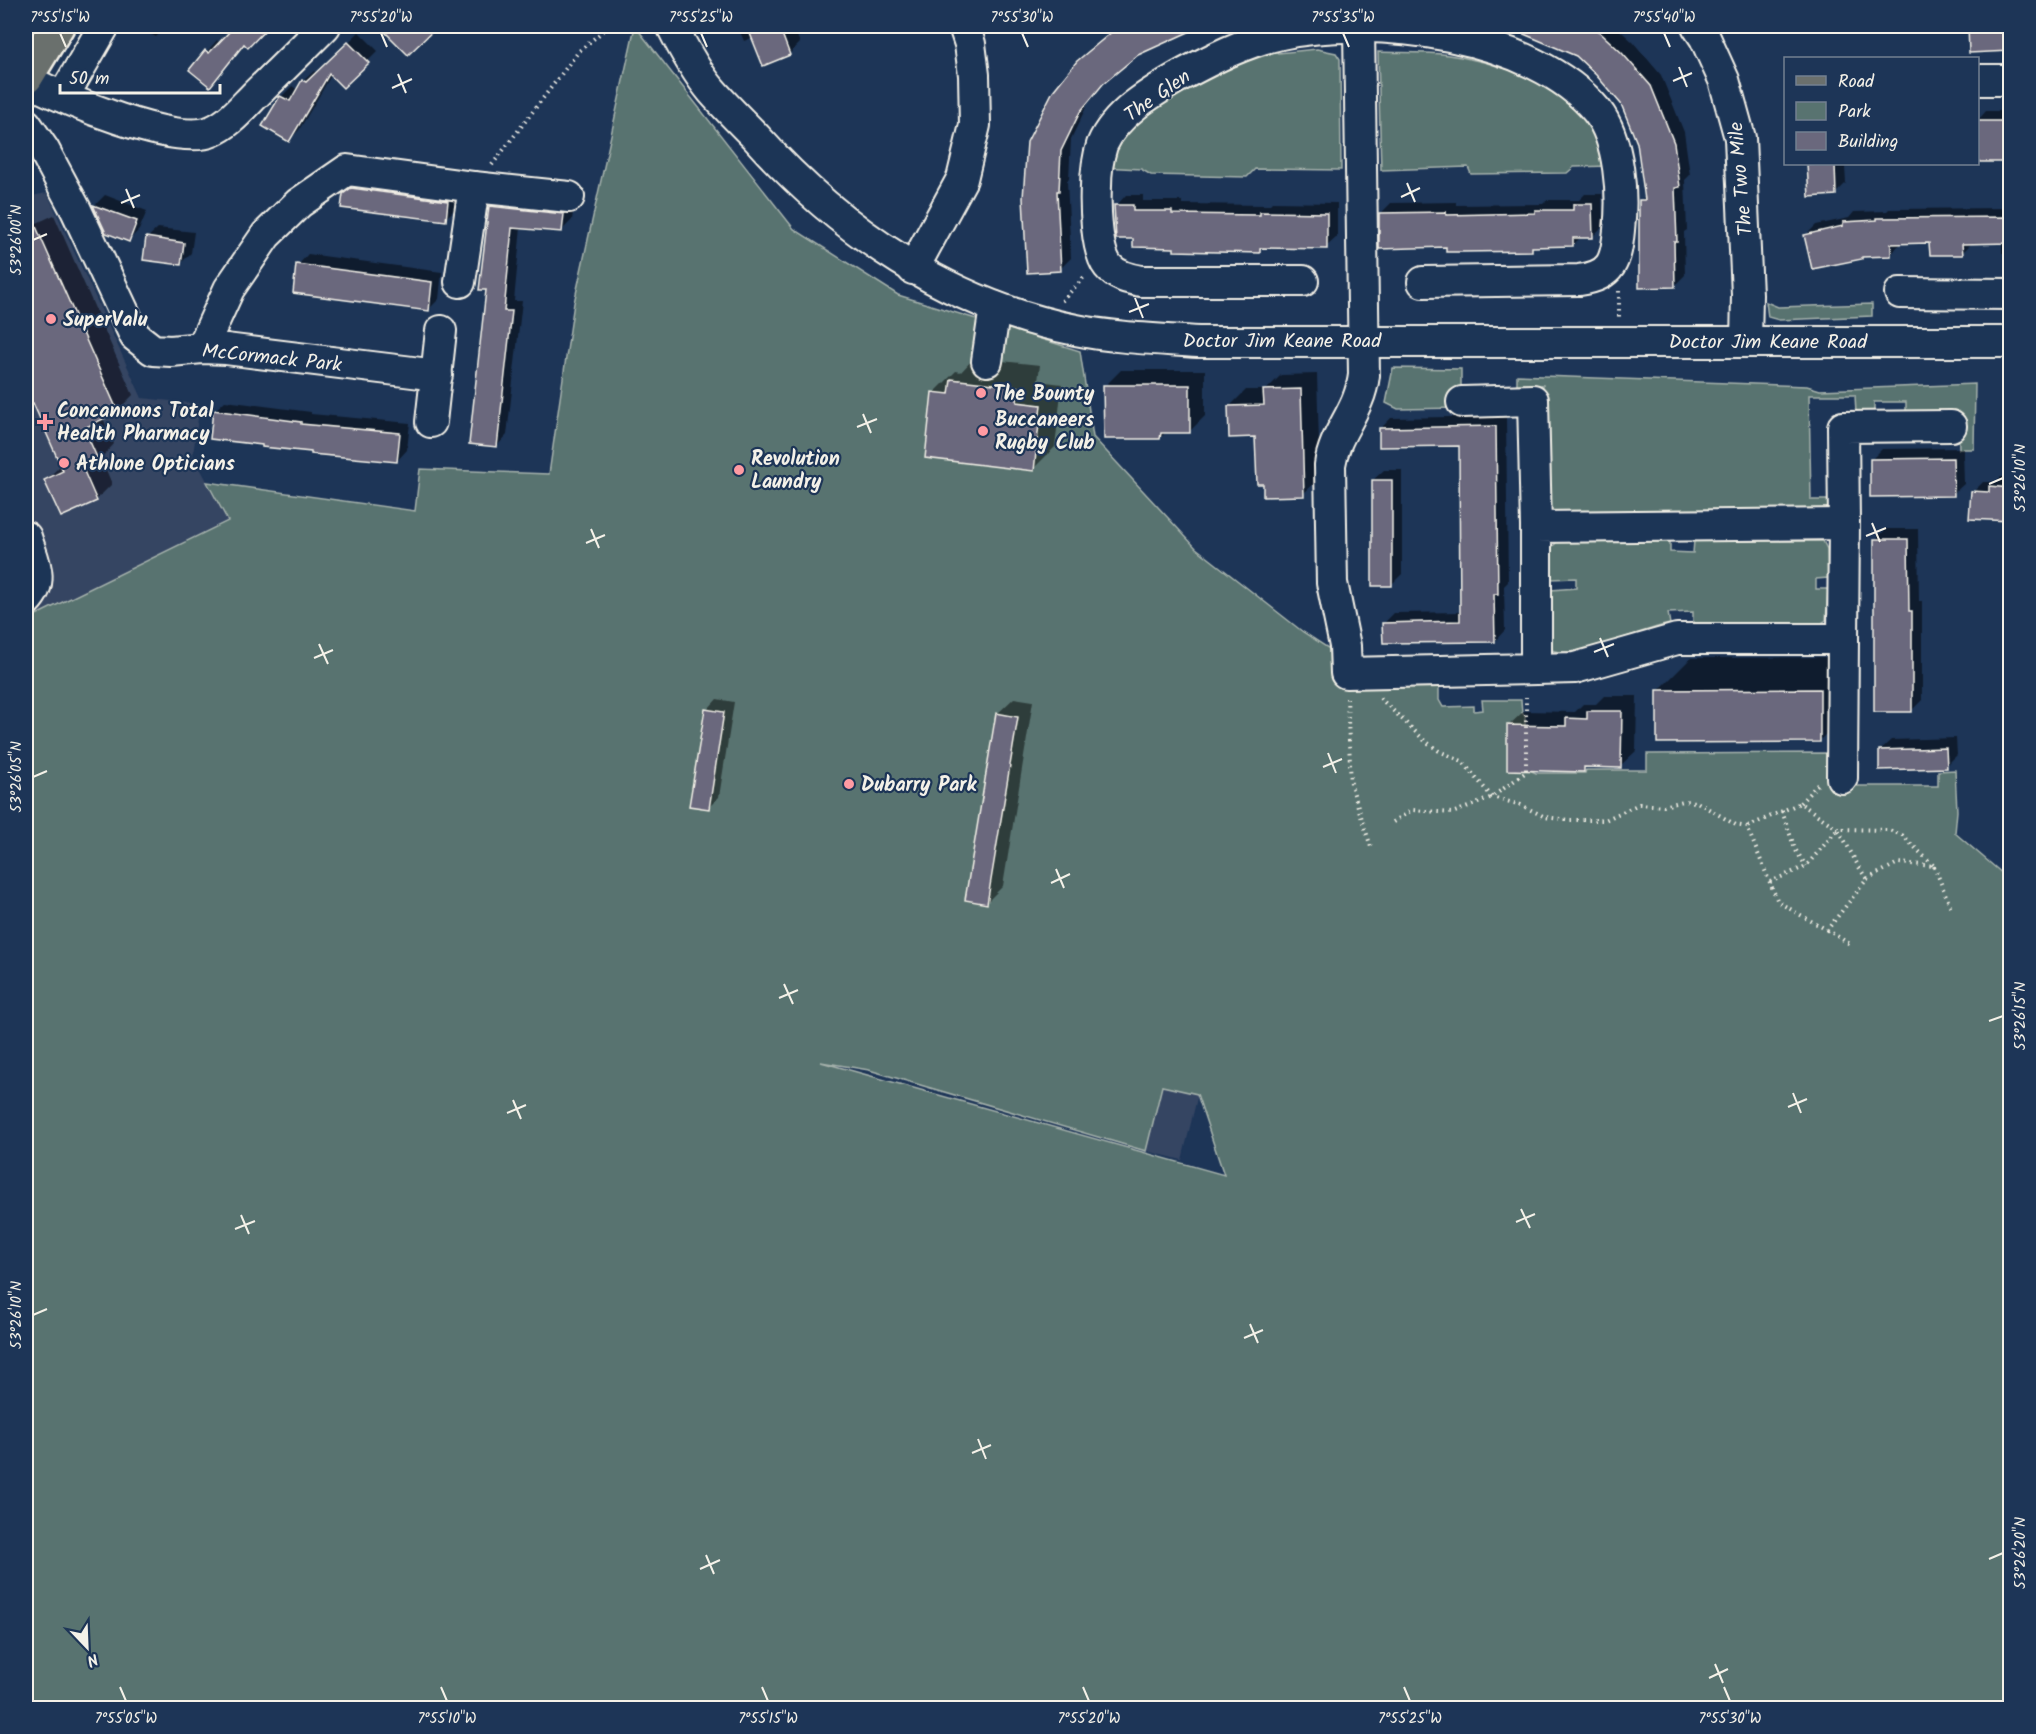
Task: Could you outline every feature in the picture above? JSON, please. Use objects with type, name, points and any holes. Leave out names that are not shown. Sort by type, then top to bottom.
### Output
[{"type":"main road","points":[[26,79],[57,26]]},
{"type":"street","points":[[63,97],[104,26]]},
{"type":"street","points":[[26,79],[63,97],[145,127],[201,135],[224,125],[325,26]]},
{"type":"street","name":"Doctor Jim Keane Road","points":[[672,26],[682,46],[711,89],[776,160],[847,223],[913,269],[995,307],[1076,330],[1141,339],[1255,342],[1363,340],[2010,342]]},
{"type":"street","points":[[913,269],[962,179],[975,125],[974,75],[970,44],[964,26]]},
{"type":"street","name":"The Two Mile","points":[[1697,26],[1724,80],[1740,138],[1746,273],[1746,340]]},
{"type":"street","points":[[1359,28],[1364,375],[1361,393],[1334,447],[1330,465],[1332,583],[1345,646],[1355,673],[1575,668],[1677,639],[1843,639]]},
{"type":"street","name":"The Glen","points":[[1108,266],[1099,241],[1095,200],[1096,175],[1103,144],[1112,129],[1128,111],[1170,82],[1225,53],[1252,42],[1293,32],[1359,28],[1413,30],[1469,40],[1517,54],[1553,75],[1587,100],[1599,113],[1614,146],[1618,168],[1620,224],[1618,243],[1611,267]]},
{"type":"street","points":[[1979,80],[2010,80]]},
{"type":"street","name":"McCormack Park","points":[[26,124],[44,150],[76,210],[135,336],[153,350],[226,349],[437,375]]},
{"type":"street","points":[[202,348],[229,290],[266,234],[299,203],[347,170],[474,188],[569,197]]},
{"type":"street","points":[[460,282],[474,188]]},
{"type":"street","points":[[1108,266],[1123,276],[1141,281],[1303,281]]},
{"type":"street","points":[[1423,282],[1579,280],[1596,277],[1611,267]]},
{"type":"street","points":[[1900,292],[2010,294]]},
{"type":"street","points":[[987,361],[995,307]]},
{"type":"street","points":[[431,422],[441,331]]},
{"type":"street","points":[[1462,402],[1533,400],[1536,669]]},
{"type":"street","points":[[1842,778],[1843,415],[1950,426]]},
{"type":"street","points":[[1536,527],[1844,524]]},
{"type":"street","points":[[26,537],[38,578],[33,593],[26,601]]},
{"type":"path","points":[[474,188],[579,51],[609,26]]},
{"type":"path","points":[[1043,322],[1089,272],[1108,266]]},
{"type":"path","points":[[1611,267],[1620,285],[1618,297],[1620,342]]},
{"type":"path","points":[[1355,673],[1424,740],[1439,751],[1462,761],[1492,797],[1521,805],[1545,817],[1569,820],[1605,820],[1639,804],[1664,806],[1683,801],[1697,801],[1736,825],[1747,827],[1800,803],[1838,829],[1867,879]]},
{"type":"path","points":[[1355,673],[1351,785],[1371,847]]},
{"type":"path","points":[[1393,822],[1412,810],[1452,813],[1492,797],[1526,772],[1526,697]]},
{"type":"path","points":[[1782,812],[1795,849],[1806,866]]},
{"type":"path","points":[[1747,827],[1778,902],[1850,944]]},
{"type":"path","points":[[1770,882],[1806,866],[1838,829]]},
{"type":"path","points":[[1838,829],[1889,830],[1902,835],[1934,866],[1951,908]]},
{"type":"path","points":[[1827,930],[1867,879],[1898,863],[1934,866]]},
{"type":"shaded area","points":[[47,193],[142,398],[200,404],[193,455],[228,520],[26,620],[26,197]]},
{"type":"shaded area","points":[[1162,1086],[1198,1094],[1182,1160],[1146,1151]]},
{"type":"green space","points":[[635,26],[794,229],[898,295],[1080,351],[1093,437],[1196,548],[1303,632],[1385,685],[1439,685],[1439,700],[1443,707],[1474,706],[1474,711],[1483,710],[1482,700],[1521,700],[1522,713],[1525,716],[1525,768],[1536,773],[1647,770],[1647,754],[1827,753],[1827,779],[1850,786],[1938,786],[1938,771],[1955,770],[1957,811],[1955,833],[2010,880],[2010,1708],[26,1708],[26,620],[228,521],[207,482],[415,511],[420,469],[549,474],[574,303]],"holes":[[[821,1062],[869,1070],[1146,1151],[1162,1086],[1197,1094],[1224,1175]]]},
{"type":"green space","points":[[1272,47],[1278,53],[1317,49],[1336,53],[1340,59],[1341,170],[1255,169],[1247,177],[1151,175],[1141,169],[1102,167],[1113,146],[1159,98]]},
{"type":"green space","points":[[1378,52],[1434,53],[1461,57],[1505,68],[1549,87],[1568,98],[1596,127],[1609,166],[1574,167],[1567,173],[1471,174],[1468,167],[1381,170]]},
{"type":"green space","points":[[1766,302],[1778,307],[1872,304],[1872,316],[1779,320],[1768,317]]},
{"type":"green space","points":[[1393,368],[1461,369],[1461,408],[1398,409],[1386,403]]},
{"type":"green space","points":[[1517,375],[1807,386],[1820,390],[1975,384],[1974,449],[1959,449],[1958,417],[1906,417],[1906,402],[1874,402],[1874,418],[1856,413],[1855,395],[1809,395],[1811,500],[1834,500],[1832,510],[1555,517],[1544,504],[1543,385],[1527,385],[1524,389],[1517,391]]},
{"type":"green space","points":[[1670,541],[1670,552],[1693,553],[1694,541],[1823,541],[1827,549],[1828,578],[1816,579],[1816,589],[1828,589],[1826,620],[1820,624],[1693,625],[1693,612],[1668,613],[1670,624],[1592,648],[1562,652],[1552,650],[1551,590],[1576,588],[1576,578],[1551,579],[1551,548],[1557,542]]},
{"type":"building","points":[[224,26],[269,26],[248,48],[244,44],[210,87],[189,70],[205,50],[209,53],[230,31]]},
{"type":"building","points":[[379,26],[438,26],[408,55]]},
{"type":"building","points":[[747,26],[779,26],[790,55],[763,66]]},
{"type":"building","points":[[1119,26],[1202,26],[1138,55],[1103,84],[1080,112],[1061,151],[1059,191],[1057,191],[1061,271],[1027,273],[1023,198],[1027,142],[1053,91],[1077,61]]},
{"type":"building","points":[[1505,26],[1593,26],[1622,53],[1651,86],[1674,143],[1680,187],[1675,188],[1677,242],[1674,242],[1675,287],[1639,288],[1639,200],[1645,200],[1637,143],[1621,104],[1576,56]]},
{"type":"building","points":[[1968,26],[2010,26],[2010,51],[1969,53]]},
{"type":"building","points":[[348,42],[369,63],[343,88],[329,74],[289,142],[262,126],[280,96],[290,101],[302,80],[306,82]]},
{"type":"building","points":[[1979,121],[2008,121],[2010,162],[1979,162]]},
{"type":"building","points":[[1807,165],[1835,165],[1836,195],[1809,197]]},
{"type":"building","points":[[351,188],[448,201],[446,221],[341,208],[343,194]]},
{"type":"building","name":"SuperValu","points":[[26,204],[118,412],[84,428],[99,462],[83,469],[97,501],[61,517],[44,480],[63,471],[33,403],[26,406]]},
{"type":"building","points":[[1573,204],[1592,204],[1593,238],[1573,238],[1573,246],[1532,247],[1532,251],[1446,252],[1446,247],[1379,249],[1379,213],[1446,212],[1446,215],[1535,213],[1535,210],[1573,210]]},
{"type":"building","points":[[93,205],[137,221],[129,242],[106,233]]},
{"type":"building","points":[[1114,205],[1133,205],[1133,211],[1172,211],[1172,214],[1327,213],[1327,249],[1260,248],[1260,253],[1174,251],[1174,248],[1133,247],[1133,239],[1116,239]]},
{"type":"building","points":[[489,206],[564,214],[562,232],[512,228],[504,311],[512,311],[497,447],[469,444],[486,290],[479,290]]},
{"type":"building","points":[[2010,217],[2010,243],[1962,244],[1963,255],[1930,255],[1929,243],[1891,244],[1891,256],[1862,257],[1862,259],[1812,269],[1804,235],[1843,226],[1843,222],[1877,220],[1877,218]]},
{"type":"building","points":[[146,237],[184,243],[181,265],[143,260]]},
{"type":"building","points":[[296,264],[432,282],[429,311],[293,293]]},
{"type":"building","name":"Buccaneers Rugby Club","points":[[951,379],[1019,387],[1017,402],[1041,405],[1034,471],[925,458],[932,392],[949,394]]},
{"type":"building","points":[[1103,385],[1190,385],[1190,433],[1161,433],[1160,439],[1104,439]]},
{"type":"building","points":[[1301,389],[1304,496],[1263,497],[1263,484],[1257,484],[1255,437],[1229,438],[1228,406],[1264,405],[1263,390]]},
{"type":"building","points":[[213,410],[301,422],[301,424],[400,433],[397,462],[311,454],[311,452],[210,439]]},
{"type":"building","points":[[1496,426],[1498,594],[1494,594],[1495,642],[1383,643],[1382,623],[1460,621],[1459,446],[1379,447],[1379,428]]},
{"type":"building","points":[[1953,458],[1954,496],[1870,497],[1870,459]]},
{"type":"building","points":[[1372,480],[1392,480],[1392,586],[1372,586]]},
{"type":"building","points":[[1989,486],[2010,488],[2010,521],[1969,519],[1971,491],[1989,492]]},
{"type":"building","points":[[1874,539],[1908,539],[1909,611],[1912,611],[1912,712],[1874,712]]},
{"type":"building","points":[[1820,689],[1820,742],[1657,743],[1657,690]]},
{"type":"building","points":[[705,709],[724,712],[709,809],[689,806]]},
{"type":"building","points":[[1587,711],[1622,711],[1621,768],[1584,767],[1584,772],[1507,770],[1507,725],[1566,726],[1566,718],[1587,719]]},
{"type":"building","points":[[996,713],[1018,717],[987,904],[965,900]]},
{"type":"building","points":[[1946,748],[1947,768],[1879,770],[1879,750]]},
{"type":"place","name":"SuperValu","points":[[51,319]]},
{"type":"place","name":"The Bounty","points":[[981,393]]},
{"type":"place","name":"Concannons Total Health Pharmacy","points":[[45,422]]},
{"type":"place","name":"Buccaneers Rugby Club","points":[[983,431]]},
{"type":"place","name":"Athlone Opticians","points":[[64,463]]},
{"type":"place","name":"Revolution Laundry","points":[[739,470]]},
{"type":"place","name":"Dubarry Park","points":[[849,784]]}]
